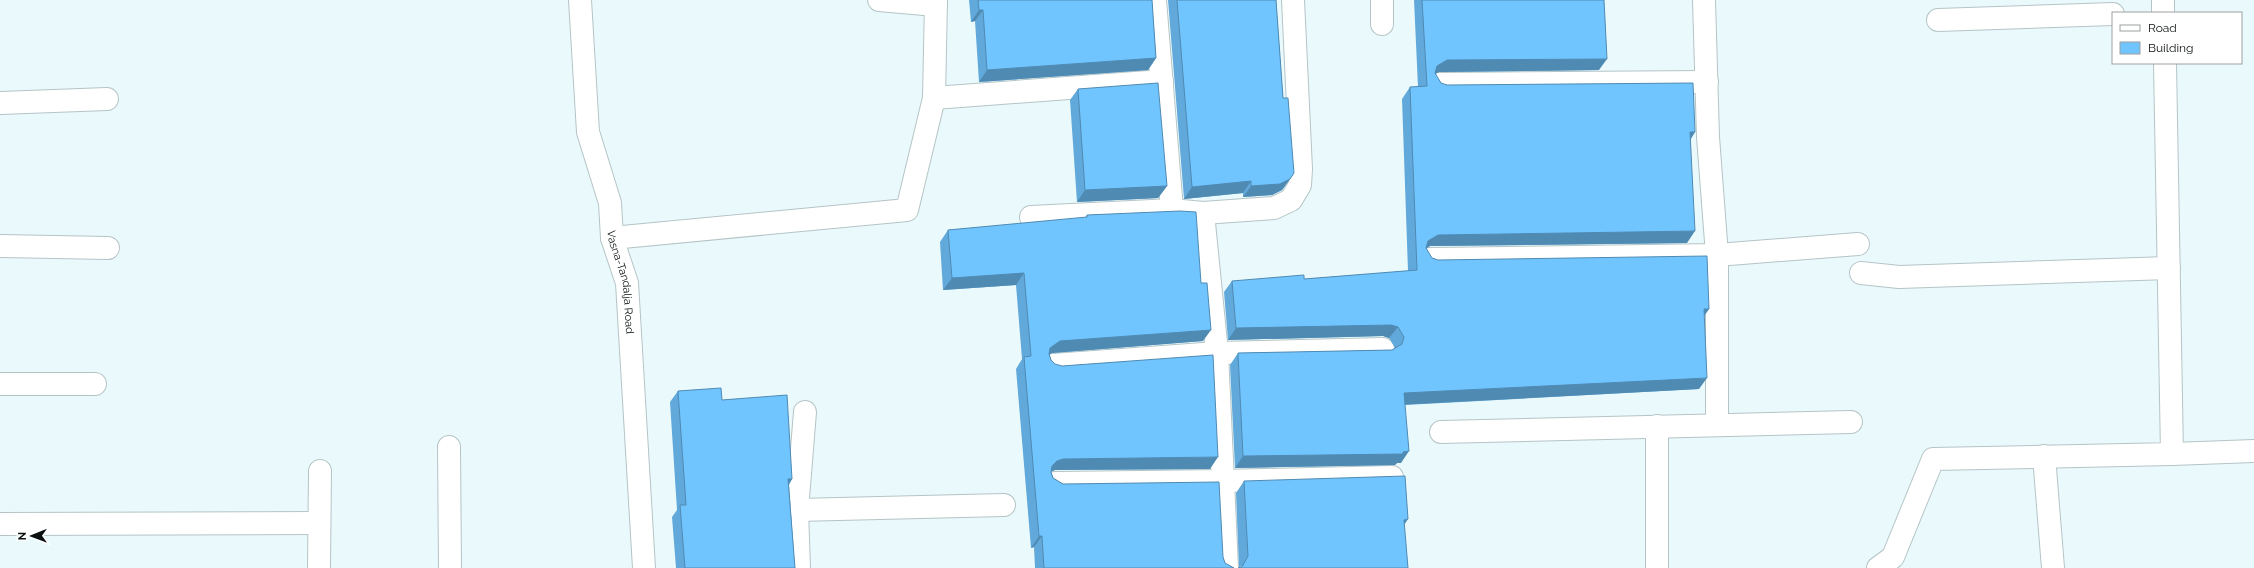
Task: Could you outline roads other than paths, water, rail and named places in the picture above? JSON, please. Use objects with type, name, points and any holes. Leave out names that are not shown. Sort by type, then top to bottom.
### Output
[{"type":"street","name":"Vasna-Tandalja Road","points":[[580,0],[588,132],[610,203],[612,238],[627,283],[644,568]]},
{"type":"street","points":[[612,238],[907,210],[934,98],[936,2],[879,0]]},
{"type":"street","points":[[1155,0],[1172,210]]},
{"type":"street","points":[[1032,217],[1172,210],[1203,213],[1274,208],[1291,200],[1300,185],[1293,0]]},
{"type":"street","points":[[1382,0],[1382,24]]},
{"type":"street","points":[[1704,0],[1708,137],[1717,255],[1717,425]]},
{"type":"street","points":[[2163,0],[2164,12]]},
{"type":"street","points":[[1938,20],[2112,14]]},
{"type":"street","points":[[2165,64],[2172,454]]},
{"type":"street","points":[[934,98],[1162,81]]},
{"type":"street","points":[[1439,84],[1707,82]]},
{"type":"street","points":[[0,103],[107,99]]},
{"type":"street","points":[[1203,213],[1217,353],[1227,568]]},
{"type":"street","points":[[1430,259],[1717,255],[1858,244]]},
{"type":"street","points":[[0,246],[108,248]]},
{"type":"street","points":[[1861,273],[1899,277],[2169,268]]},
{"type":"street","points":[[1053,365],[1217,353],[1382,349]]},
{"type":"street","points":[[0,384],[95,384]]},
{"type":"street","points":[[799,568],[797,510],[805,412]]},
{"type":"street","points":[[1441,432],[1851,422]]},
{"type":"street","points":[[1657,426],[1657,568]]},
{"type":"street","points":[[449,448],[450,568]]},
{"type":"street","points":[[1878,568],[1893,557],[1933,459],[2254,451]]},
{"type":"street","points":[[2044,456],[2053,568]]},
{"type":"street","points":[[319,568],[320,471]]},
{"type":"street","points":[[1055,483],[1223,482],[1392,477]]},
{"type":"street","points":[[797,510],[1004,504]]},
{"type":"street","points":[[0,524],[319,523]]}]
